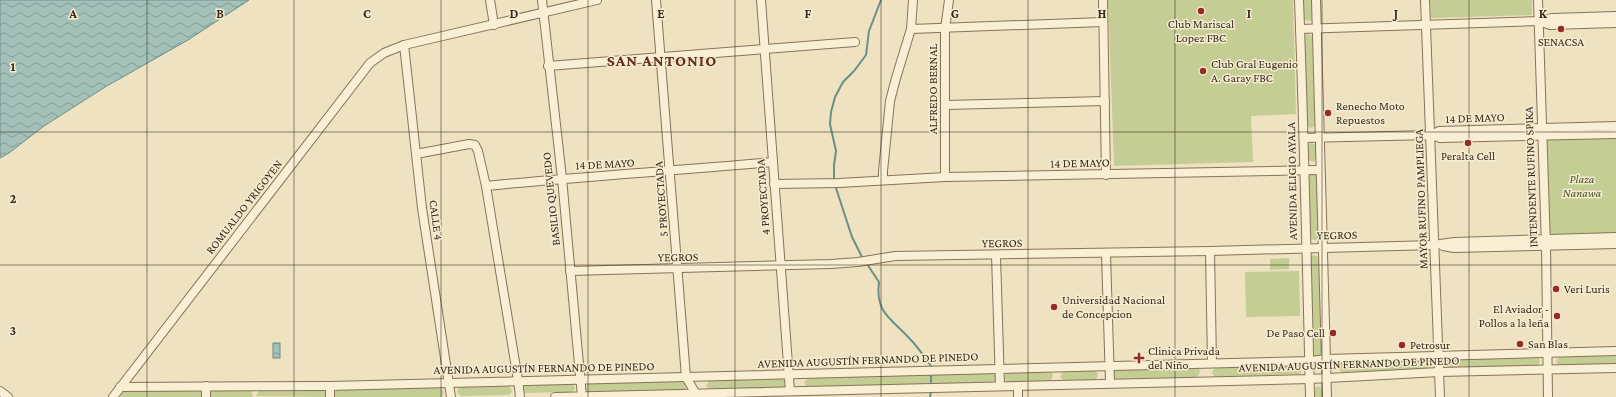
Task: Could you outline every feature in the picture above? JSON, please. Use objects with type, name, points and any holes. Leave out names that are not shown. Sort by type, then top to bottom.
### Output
[{"type":"street","points":[[490,0],[494,25]]},
{"type":"street","name":"BASILIO QUEVEDO","points":[[542,0],[548,66],[562,178],[582,397]]},
{"type":"street","name":"ROMUALDO YRIGOYEN","points":[[113,397],[370,63],[384,53],[404,45],[597,0]]},
{"type":"street","name":"5 PROYECTADA","points":[[656,0],[662,57],[686,377],[696,395]]},
{"type":"street","name":"4 PROYECTADA","points":[[761,0],[790,391]]},
{"type":"street","points":[[884,180],[883,171],[890,101],[911,29],[913,0]]},
{"type":"street","name":"ALFREDO BERNAL","points":[[946,178],[945,29],[949,0]]},
{"type":"street","points":[[1103,0],[1106,175]]},
{"type":"street","name":"AVENIDA ELIGIO AYALA","points":[[1299,0],[1310,397]]},
{"type":"street","points":[[1316,0],[1327,397]]},
{"type":"street","name":"MAYOR RUFINO PAMPLIEGA","points":[[1425,0],[1440,397]]},
{"type":"street","name":"INTENDENTE RUFINO SPIKA","points":[[1538,0],[1546,243],[1548,397]]},
{"type":"street","points":[[1300,29],[1539,21],[1552,18],[1616,16]]},
{"type":"street","points":[[1539,21],[1550,25],[1616,23]]},
{"type":"street","points":[[911,29],[945,29],[1103,22]]},
{"type":"street","points":[[548,66],[855,42]]},
{"type":"street","name":"CALLE 4","points":[[404,45],[422,208],[451,397]]},
{"type":"street","points":[[945,106],[1105,101]]},
{"type":"street","name":"14 DE MAYO","points":[[1304,138],[1431,135],[1440,138],[1616,126]]},
{"type":"street","name":"14 DE MAYO","points":[[1542,132],[1616,134]]},
{"type":"street","points":[[416,154],[469,144],[475,145],[478,151],[486,186],[520,397]]},
{"type":"street","name":"14 DE MAYO","points":[[486,186],[562,178],[671,172],[773,162]]},
{"type":"street","name":"14 DE MAYO","points":[[774,184],[839,183],[946,178],[1320,170]]},
{"type":"street","name":"YEGROS","points":[[1546,243],[1616,237]]},
{"type":"street","name":"YEGROS","points":[[570,271],[780,266],[865,261],[895,256],[1106,254],[1434,245],[1454,242],[1616,244]]},
{"type":"street","points":[[1210,251],[1212,363]]},
{"type":"street","points":[[1106,254],[1110,383]]},
{"type":"street","points":[[996,255],[1000,386]]},
{"type":"street","name":"AVENIDA AUGUSTÍN FERNANDO DE PINEDO","points":[[120,387],[330,386],[518,380],[1310,361],[1326,359],[1616,351]]},
{"type":"street","name":"AVENIDA AUGUSTÍN FERNANDO DE PINEDO","points":[[556,397],[696,395],[790,391],[802,394],[1000,386],[1310,379],[1439,372],[1616,368]]},
{"type":"street","points":[[206,386],[206,397]]},
{"type":"street","points":[[330,386],[330,397]]},
{"type":"street","points":[[1018,386],[1018,397]]},
{"type":"street","points":[[0,391],[8,397]]},
{"type":"green space","name":"Club Gral Eugenio A. Garay FBC","points":[[1108,0],[1293,0],[1296,114],[1251,116],[1253,162],[1114,166]]},
{"type":"green space","points":[[1303,0],[1312,0],[1312,20],[1304,20]]},
{"type":"green space","points":[[1430,0],[1532,0],[1532,15],[1431,18]]},
{"type":"green space","points":[[1308,34],[1312,36],[1315,126],[1311,128],[1306,126],[1304,35]]},
{"type":"green space","name":"Plaza Nanawa","points":[[1616,136],[1616,233],[1549,235],[1547,138]]},
{"type":"green space","points":[[1311,143],[1316,145],[1316,160],[1313,162],[1308,160],[1307,145]]},
{"type":"green space","points":[[1308,174],[1317,174],[1319,239],[1315,240],[1310,239]]},
{"type":"green space","points":[[1314,255],[1319,257],[1322,355],[1316,357],[1314,355],[1310,257]]},
{"type":"green space","points":[[1289,258],[1289,269],[1270,270],[1270,259]]},
{"type":"green space","points":[[1299,271],[1300,316],[1246,317],[1245,272]]},
{"type":"green space","points":[[1616,354],[1616,364],[1559,366],[1556,362],[1559,356]]},
{"type":"green space","points":[[1538,357],[1540,361],[1538,367],[1449,369],[1446,365],[1449,359]]},
{"type":"green space","points":[[1429,360],[1432,364],[1430,370],[1341,372],[1338,368],[1341,362]]},
{"type":"green space","points":[[1299,364],[1302,370],[1300,374],[1215,377],[1212,373],[1215,367]]},
{"type":"green space","points":[[1198,367],[1200,371],[1198,377],[1116,379],[1113,371],[1115,369]]},
{"type":"green space","points":[[1095,370],[1098,374],[1096,380],[1064,381],[1060,377],[1063,371]]},
{"type":"green space","points":[[1050,371],[1053,375],[1051,381],[1007,382],[1004,378],[1007,372]]},
{"type":"green space","points":[[994,372],[997,376],[996,380],[992,382],[807,388],[804,382],[809,378]]},
{"type":"green space","points":[[784,378],[786,380],[786,386],[784,388],[709,389],[706,386],[709,380]]},
{"type":"green space","points":[[684,381],[687,387],[684,391],[590,393],[586,389],[589,383]]},
{"type":"green space","points":[[572,383],[575,388],[573,392],[521,392],[521,386],[523,384]]},
{"type":"green space","points":[[509,385],[512,391],[509,395],[461,396],[457,392],[460,386]]},
{"type":"green space","points":[[1317,386],[1322,388],[1322,397],[1314,397],[1315,388]]},
{"type":"green space","points":[[441,387],[444,393],[442,397],[335,397],[334,395],[337,389]]},
{"type":"green space","points":[[323,389],[326,393],[325,397],[256,396],[259,390]]},
{"type":"green space","points":[[201,390],[203,397],[120,397],[123,392]]},
{"type":"green space","points":[[213,390],[250,390],[253,395],[252,397],[210,397]]},
{"type":"water","points":[[0,0],[249,0],[188,40],[105,87],[44,126],[9,153],[0,158]]},
{"type":"water","points":[[273,343],[280,343],[280,358],[273,358]]},
{"type":"waterway","points":[[834,180],[836,151],[830,124],[831,112],[835,97],[843,82],[854,71],[866,55],[869,31],[881,0]]},
{"type":"waterway","points":[[835,185],[852,237],[863,259]]},
{"type":"waterway","points":[[867,264],[879,282],[879,301],[882,308],[891,320],[916,345],[931,366]]},
{"type":"waterway","points":[[931,375],[931,382]]},
{"type":"waterway","points":[[930,397],[931,391]]},
{"type":"place","name":"Club Mariscal Lopez FBC","points":[[1201,11]]},
{"type":"place","name":"SENACSA","points":[[1561,29]]},
{"type":"place","name":"Club Gral Eugenio A. Garay FBC","points":[[1203,71]]},
{"type":"place","name":"Renecho Moto Repuestos","points":[[1328,113]]},
{"type":"place","name":"Peralta Cell","points":[[1468,143]]},
{"type":"place","name":"Veri Luris","points":[[1556,289]]},
{"type":"place","name":"Universidad Nacional de Concepcion","points":[[1054,307]]},
{"type":"place","name":"El Aviador - Pollos a la leña","points":[[1557,316]]},
{"type":"place","name":"De Paso Cell","points":[[1333,333]]},
{"type":"place","name":"San Blas","points":[[1520,344]]},
{"type":"place","name":"Petrosur","points":[[1402,345]]},
{"type":"place","name":"Clinica Privada del Niño","points":[[1139,358]]},
{"type":"district","name":"SAN ANTONIO","points":[[662,60]]}]
